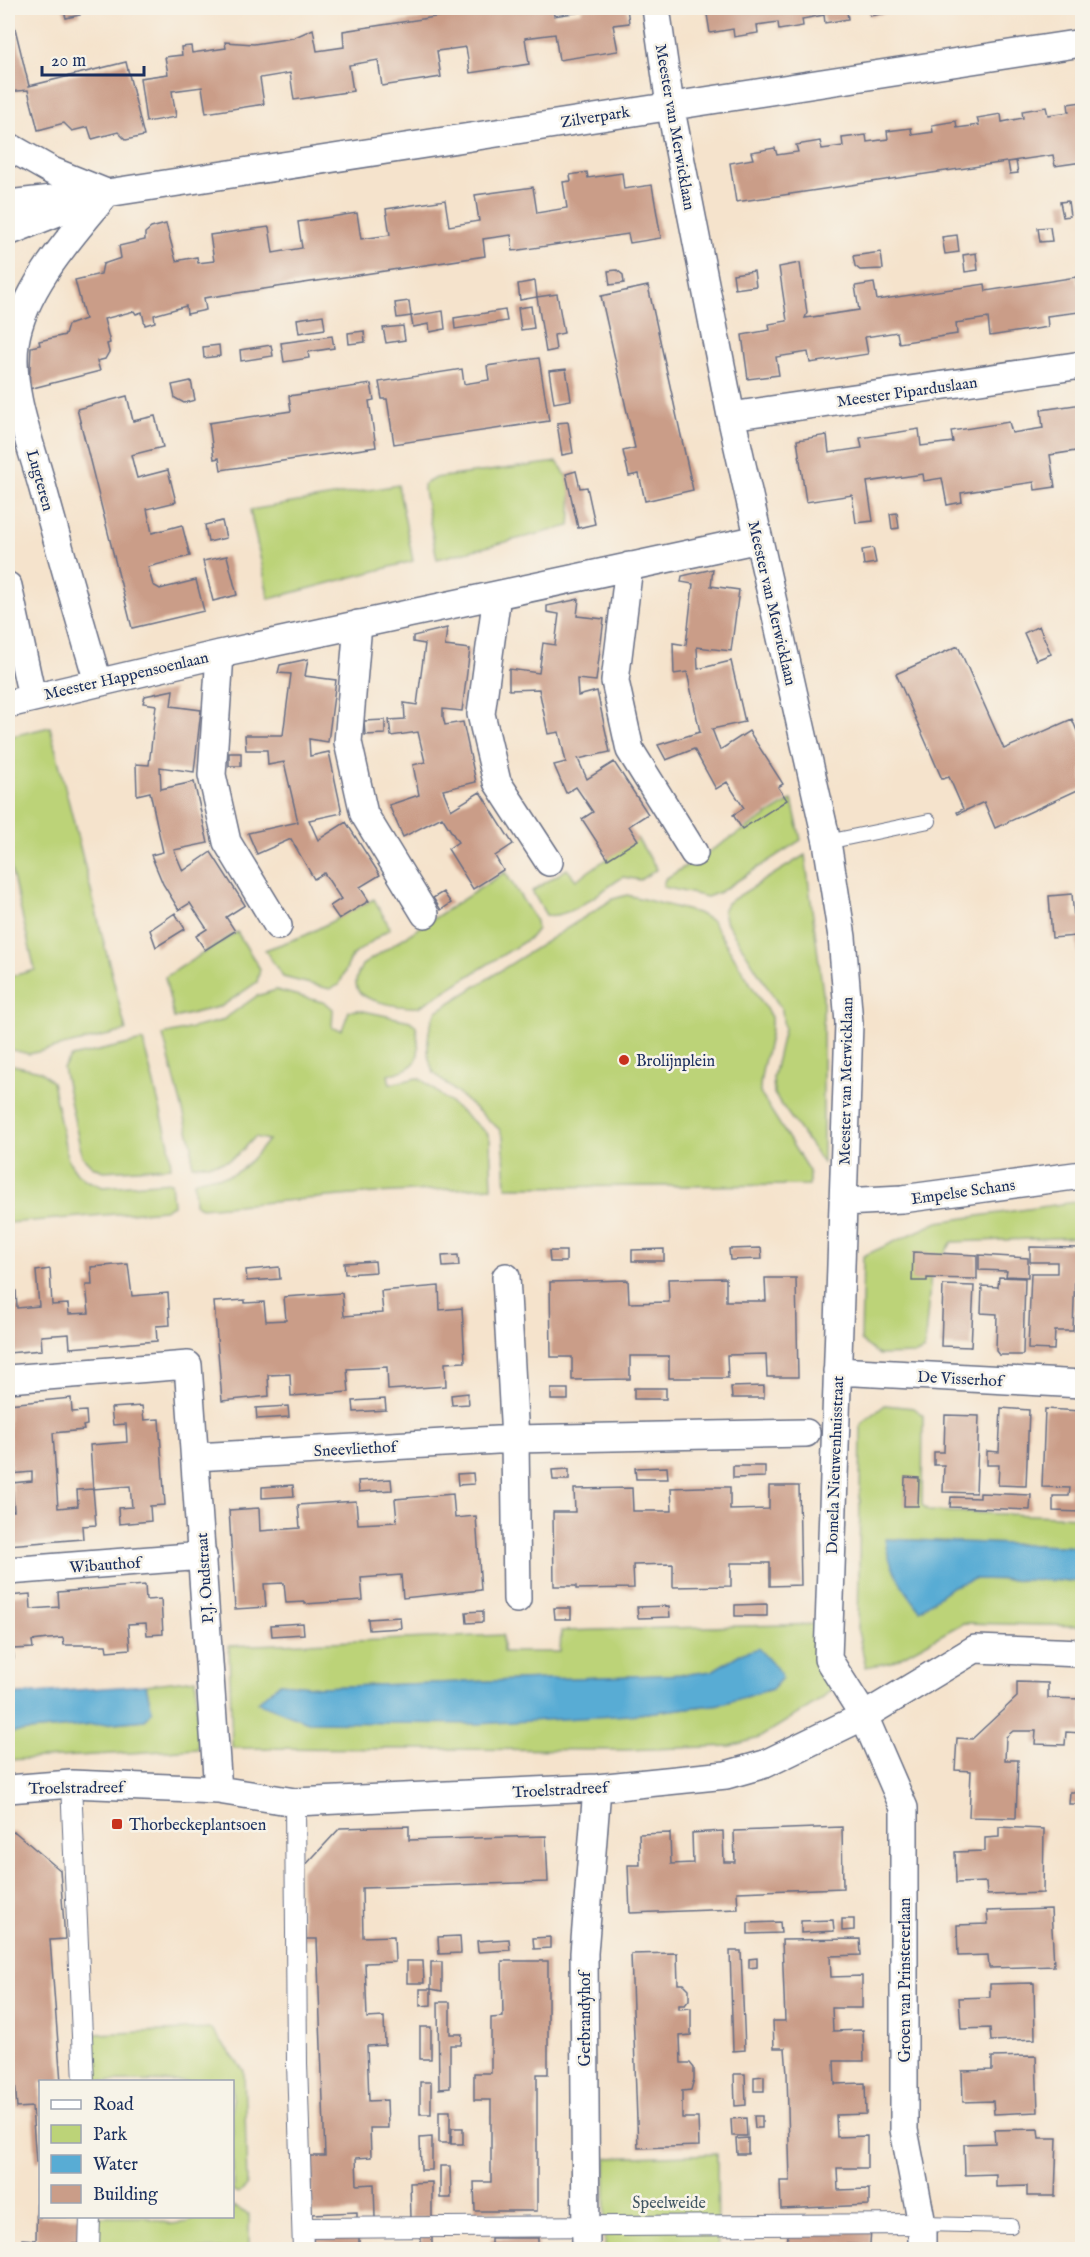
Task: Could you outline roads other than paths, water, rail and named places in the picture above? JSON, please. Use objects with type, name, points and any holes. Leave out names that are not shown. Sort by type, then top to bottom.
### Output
[{"type":"street","name":"Meester van Merwicklaan","points":[[656,8],[670,105],[731,416],[827,842],[843,937],[849,1023],[843,1202]]},
{"type":"street","name":"Zilverpark","points":[[8,204],[107,193],[1083,43]]},
{"type":"street","points":[[8,146],[52,171],[107,193]]},
{"type":"street","name":"Zilverpark","points":[[8,232],[107,193]]},
{"type":"street","name":"Lugteren","points":[[98,682],[27,430],[16,384],[15,342],[33,291],[62,248],[107,193]]},
{"type":"street","name":"Meester Piparduslaan","points":[[731,416],[1083,365]]},
{"type":"street","name":"Meester Happensoenlaan","points":[[20,700],[220,654],[759,538]]},
{"type":"street","points":[[629,566],[615,681],[630,750],[694,853]]},
{"type":"street","points":[[8,586],[20,700]]},
{"type":"street","points":[[497,595],[481,714],[497,782],[549,862]]},
{"type":"street","points":[[358,624],[348,742],[364,814],[425,914]]},
{"type":"street","name":"Meester Happensoenlaan","points":[[220,654],[212,775],[227,842],[278,927]]},
{"type":"street","name":"Empelse Schans","points":[[843,1202],[902,1199],[1083,1175]]},
{"type":"street","name":"Domela Nieuwenhuisstraat","points":[[843,1202],[828,1659],[864,1716]]},
{"type":"street","points":[[506,1277],[515,1439],[517,1599]]},
{"type":"street","name":"P.J. Oudstraat","points":[[8,1379],[188,1365],[218,1790]]},
{"type":"street","name":"De Visserhof","points":[[837,1371],[1083,1384]]},
{"type":"street","name":"Sneevliethof","points":[[195,1457],[515,1439],[806,1433]]},
{"type":"street","name":"Wibauthof","points":[[8,1571],[203,1556]]},
{"type":"street","name":"Troelstradreef","points":[[8,1789],[71,1784],[218,1790],[295,1802],[597,1788],[726,1775],[765,1764],[864,1716],[975,1649],[1083,1653]]},
{"type":"street","name":"Groen van Prinstererlaan","points":[[864,1716],[904,1808],[904,2130],[922,2237]]},
{"type":"street","points":[[71,1784],[84,2080]]},
{"type":"street","name":"Gerbrandyhof","points":[[586,2238],[584,1953],[597,1788]]},
{"type":"street","points":[[295,1802],[297,2063],[303,2250]]},
{"type":"street","points":[[89,2250],[90,2218]]},
{"type":"street","points":[[304,2228],[586,2238],[922,2237]]},
{"type":"lane","points":[[827,842],[929,821]]},
{"type":"lane","points":[[922,2237],[1011,2226]]},
{"type":"water","points":[[885,1539],[1082,1547],[1082,1581],[974,1579],[953,1586],[920,1610],[893,1568]]},
{"type":"water","points":[[758,1648],[781,1673],[782,1678],[772,1689],[721,1704],[630,1715],[478,1724],[308,1722],[257,1702],[280,1683],[320,1687],[689,1674],[712,1671],[740,1654]]},
{"type":"water","points":[[146,1685],[152,1711],[145,1720],[8,1733],[8,1695]]},
{"type":"place","name":"Brolijnplein","points":[[624,1060]]},
{"type":"place","name":"Thorbeckeplantsoen","points":[[117,1824]]},
{"type":"park label","name":"Speelweide","points":[[669,2202]]}]
